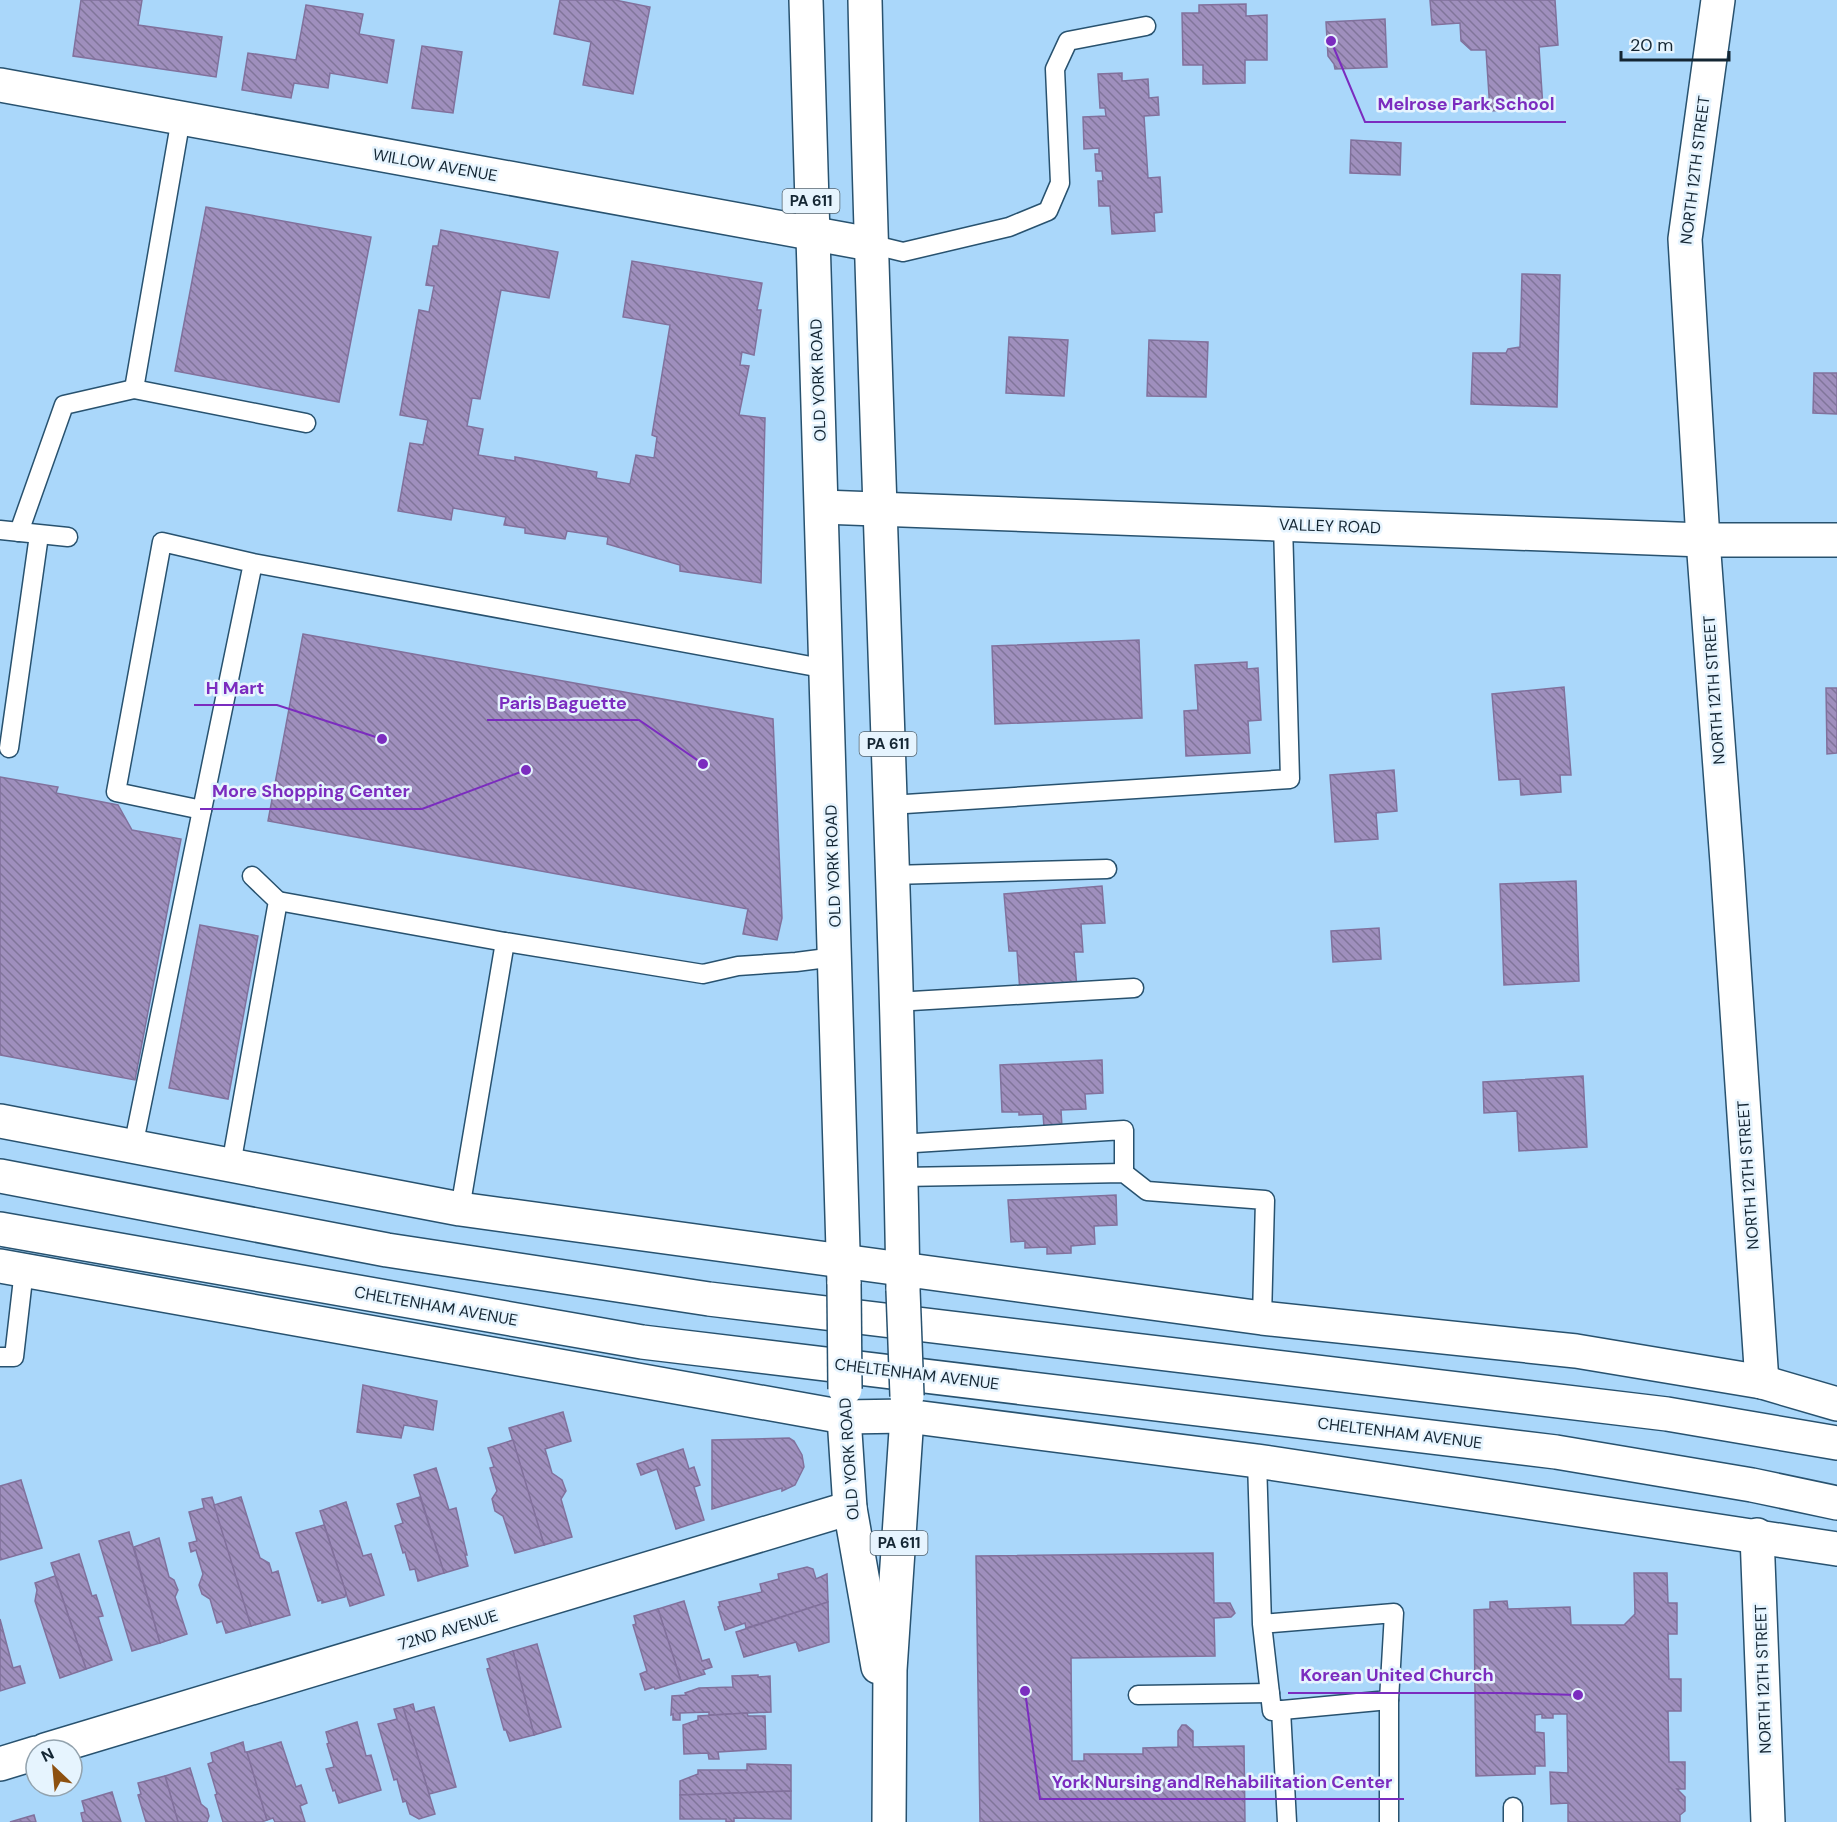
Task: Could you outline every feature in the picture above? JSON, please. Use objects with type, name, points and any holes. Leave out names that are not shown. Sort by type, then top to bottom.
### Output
[{"type":"main road","name":"OLD YORK ROAD","points":[[806,0],[844,1273],[844,1403],[850,1508],[889,1728]]},
{"type":"main road","name":"OLD YORK ROAD","points":[[866,0],[870,244],[881,509],[907,1406],[890,1670],[889,1822]]},
{"type":"main road","name":"NORTH 12TH STREET","points":[[1718,0],[1685,239],[1703,540],[1762,1382]]},
{"type":"main road","name":"WILLOW AVENUE","points":[[0,85],[870,244]]},
{"type":"main road","name":"VALLEY ROAD","points":[[822,507],[1703,540],[1837,540]]},
{"type":"main road","points":[[0,1121],[460,1209],[844,1273],[1576,1351],[1762,1382],[1837,1404]]},
{"type":"main road","points":[[0,1176],[387,1250],[698,1297],[1667,1414],[1837,1443]]},
{"type":"main road","name":"CHELTENHAM AVENUE","points":[[0,1229],[642,1342],[1556,1452],[1752,1485],[1837,1503]]},
{"type":"main road","points":[[12,1268],[844,1403],[907,1406],[1837,1549]]},
{"type":"main road","name":"72ND AVENUE","points":[[84,1738],[850,1508]]},
{"type":"main road","name":"NORTH 12TH STREET","points":[[1757,1535],[1768,1822]]},
{"type":"main road","points":[[0,1764],[24,1757]]},
{"type":"lane","points":[[870,244],[903,252],[1009,228],[1048,211],[1060,183],[1055,69],[1068,41],[1146,26]]},
{"type":"lane","points":[[134,389],[181,118]]},
{"type":"lane","points":[[20,532],[64,405],[134,389],[306,423]]},
{"type":"lane","points":[[890,805],[1290,779],[1283,524]]},
{"type":"lane","points":[[0,530],[68,537]]},
{"type":"lane","points":[[9,748],[39,535]]},
{"type":"lane","points":[[202,810],[116,792],[162,542],[253,563],[827,669]]},
{"type":"lane","points":[[134,1146],[253,563]]},
{"type":"lane","points":[[892,875],[1107,869]]},
{"type":"lane","points":[[252,876],[278,902],[703,974],[738,966],[835,957]]},
{"type":"lane","points":[[231,1165],[278,902]]},
{"type":"lane","points":[[460,1209],[505,942]]},
{"type":"lane","points":[[895,1002],[1134,988]]},
{"type":"lane","points":[[899,1144],[1124,1130],[1124,1173]]},
{"type":"lane","points":[[901,1177],[1124,1173],[1147,1191],[1265,1200],[1262,1318]]},
{"type":"lane","points":[[0,1357],[14,1358],[12,1268]]},
{"type":"lane","points":[[1257,1461],[1263,1624],[1272,1711],[1389,1700]]},
{"type":"lane","points":[[1263,1624],[1394,1613],[1389,1700],[1389,1822]]},
{"type":"lane","points":[[1138,1695],[1270,1693]]},
{"type":"lane","points":[[1281,1710],[1287,1822]]},
{"type":"building","points":[[81,0],[142,0],[138,25],[222,37],[216,77],[73,56]]},
{"type":"building","points":[[560,0],[615,0],[650,7],[633,94],[583,85],[591,42],[554,34]]},
{"type":"building","points":[[1430,0],[1555,0],[1558,45],[1539,47],[1543,108],[1490,111],[1486,50],[1471,50],[1461,41],[1460,23],[1432,25]]},
{"type":"building","points":[[1246,4],[1246,16],[1267,15],[1267,60],[1245,60],[1245,83],[1203,84],[1203,65],[1183,65],[1182,13],[1199,13],[1199,5]]},
{"type":"building","points":[[306,5],[363,14],[359,34],[394,40],[387,83],[330,73],[328,88],[294,83],[291,98],[242,90],[248,53],[296,60]]},
{"type":"building","points":[[1385,19],[1387,67],[1335,69],[1328,56],[1326,22]]},
{"type":"building","points":[[422,46],[462,52],[453,113],[412,108]]},
{"type":"building","points":[[1122,73],[1122,81],[1148,79],[1149,98],[1158,97],[1159,115],[1144,116],[1148,178],[1160,177],[1162,212],[1154,213],[1155,231],[1112,234],[1110,206],[1099,206],[1098,181],[1103,181],[1102,171],[1096,171],[1095,154],[1099,154],[1099,148],[1084,149],[1083,117],[1106,116],[1105,108],[1100,108],[1098,74]]},
{"type":"building","points":[[1351,140],[1401,143],[1400,175],[1350,173]]},
{"type":"building","points":[[206,207],[371,237],[339,402],[175,371]]},
{"type":"building","points":[[441,230],[558,252],[549,298],[501,290],[480,399],[472,398],[467,426],[483,429],[478,455],[515,461],[515,457],[597,472],[596,478],[630,484],[636,455],[654,458],[657,437],[652,435],[670,325],[623,317],[632,261],[762,283],[757,310],[761,310],[754,355],[742,352],[740,365],[749,366],[739,415],[765,418],[761,583],[680,571],[680,565],[607,544],[608,537],[567,531],[565,539],[525,533],[525,528],[504,525],[506,517],[453,508],[451,520],[398,511],[410,443],[423,445],[428,420],[400,415],[419,310],[429,312],[434,286],[426,285],[433,246],[438,246]]},
{"type":"building","points":[[1522,274],[1560,275],[1557,407],[1471,404],[1473,353],[1506,353],[1508,349],[1520,347]]},
{"type":"building","points":[[1009,337],[1068,340],[1064,396],[1006,393]]},
{"type":"building","points":[[1149,340],[1208,342],[1206,397],[1147,396]]},
{"type":"building","points":[[1814,373],[1837,373],[1837,414],[1813,413]]},
{"type":"building","points":[[303,634],[773,719],[782,918],[777,940],[743,934],[748,909],[268,821]]},
{"type":"building","points":[[1139,640],[1142,718],[995,724],[992,646]]},
{"type":"building","points":[[1247,662],[1247,669],[1258,668],[1261,720],[1248,721],[1250,753],[1186,756],[1184,711],[1198,710],[1195,665]]},
{"type":"building","points":[[1564,687],[1571,775],[1560,775],[1561,792],[1521,795],[1520,779],[1499,780],[1492,694]]},
{"type":"building","points":[[1826,688],[1837,688],[1837,753],[1827,754]]},
{"type":"building","points":[[1394,770],[1397,811],[1376,813],[1378,839],[1335,842],[1330,775]]},
{"type":"building","points":[[0,777],[58,787],[56,793],[118,805],[132,830],[181,839],[135,1080],[0,1055]]},
{"type":"building","points":[[1576,881],[1579,981],[1504,985],[1500,884]]},
{"type":"building","points":[[1102,886],[1105,923],[1081,924],[1083,952],[1074,952],[1077,988],[1020,992],[1017,951],[1009,951],[1004,894]]},
{"type":"building","points":[[200,925],[258,936],[228,1099],[169,1088]]},
{"type":"building","points":[[1379,928],[1381,959],[1333,962],[1331,931]]},
{"type":"building","points":[[1102,1060],[1103,1093],[1085,1094],[1086,1109],[1061,1110],[1062,1127],[1044,1127],[1043,1114],[1019,1115],[1019,1112],[1002,1112],[1000,1065]]},
{"type":"building","points":[[1583,1076],[1587,1147],[1519,1151],[1517,1111],[1484,1113],[1483,1082]]},
{"type":"building","points":[[1116,1195],[1117,1225],[1094,1226],[1095,1244],[1071,1246],[1071,1253],[1047,1254],[1047,1247],[1025,1248],[1025,1241],[1011,1242],[1008,1200]]},
{"type":"building","points":[[363,1385],[437,1401],[433,1430],[404,1425],[401,1438],[357,1432]]},
{"type":"building","points":[[563,1412],[571,1441],[545,1449],[552,1473],[562,1480],[566,1491],[561,1499],[572,1537],[544,1545],[509,1428]]},
{"type":"building","points":[[789,1438],[794,1441],[802,1455],[804,1467],[795,1485],[782,1491],[782,1488],[712,1509],[712,1440]]},
{"type":"building","points":[[513,1440],[544,1545],[515,1553],[503,1516],[495,1511],[492,1499],[497,1491],[490,1468],[494,1467],[488,1448]]},
{"type":"building","points":[[683,1449],[689,1469],[694,1467],[700,1485],[694,1487],[704,1520],[676,1529],[657,1469],[641,1475],[637,1464]]},
{"type":"building","points":[[436,1468],[449,1510],[456,1508],[468,1566],[444,1573],[414,1475]]},
{"type":"building","points":[[21,1480],[42,1548],[0,1560],[0,1486]]},
{"type":"building","points":[[212,1497],[251,1626],[226,1633],[222,1621],[217,1623],[210,1599],[202,1594],[199,1585],[203,1574],[196,1550],[191,1552],[189,1543],[197,1541],[189,1512],[204,1508],[202,1499]]},
{"type":"building","points":[[241,1497],[260,1558],[269,1563],[272,1573],[278,1571],[290,1615],[251,1626],[214,1505]]},
{"type":"building","points":[[420,1497],[444,1573],[418,1581],[415,1569],[410,1570],[395,1526],[403,1523],[397,1504]]},
{"type":"building","points":[[346,1502],[363,1556],[371,1554],[384,1595],[350,1606],[320,1511]]},
{"type":"building","points":[[324,1525],[346,1593],[345,1597],[322,1603],[322,1600],[318,1601],[296,1533]]},
{"type":"building","points":[[129,1532],[160,1643],[132,1651],[99,1541]]},
{"type":"building","points":[[159,1538],[169,1577],[174,1580],[178,1590],[175,1597],[187,1634],[160,1643],[134,1547]]},
{"type":"building","points":[[1213,1553],[1214,1603],[1230,1603],[1235,1613],[1231,1617],[1214,1618],[1215,1656],[1071,1658],[1072,1761],[1084,1761],[1084,1754],[1143,1754],[1143,1748],[1178,1747],[1178,1731],[1182,1725],[1186,1725],[1193,1731],[1193,1747],[1244,1746],[1245,1822],[980,1822],[976,1556]]},
{"type":"building","points":[[79,1554],[92,1596],[96,1595],[103,1616],[98,1617],[112,1660],[86,1669],[51,1563]]},
{"type":"building","points":[[807,1567],[813,1569],[816,1579],[827,1574],[828,1602],[746,1628],[745,1623],[725,1630],[718,1607],[719,1602],[762,1592],[760,1584],[779,1579],[778,1574]]},
{"type":"building","points":[[1634,1573],[1667,1573],[1668,1603],[1677,1603],[1677,1634],[1668,1634],[1669,1679],[1681,1679],[1681,1711],[1668,1711],[1669,1762],[1685,1762],[1685,1789],[1677,1789],[1685,1797],[1685,1811],[1680,1815],[1680,1822],[1568,1822],[1568,1803],[1551,1804],[1550,1772],[1568,1773],[1567,1714],[1553,1714],[1553,1718],[1542,1718],[1542,1714],[1535,1715],[1535,1732],[1544,1733],[1545,1766],[1535,1766],[1535,1774],[1476,1776],[1474,1610],[1490,1609],[1490,1602],[1507,1601],[1508,1609],[1570,1607],[1571,1625],[1624,1625],[1635,1614]]},
{"type":"building","points":[[55,1576],[86,1669],[60,1678],[35,1601],[37,1590],[35,1583]]},
{"type":"building","points":[[684,1601],[702,1661],[709,1659],[712,1667],[703,1670],[705,1674],[681,1681],[658,1609]]},
{"type":"building","points":[[828,1602],[829,1642],[799,1651],[796,1642],[744,1657],[736,1632]]},
{"type":"building","points":[[658,1609],[681,1681],[645,1690],[640,1674],[647,1671],[633,1625],[636,1624],[634,1616]]},
{"type":"building","points":[[0,1619],[13,1668],[20,1666],[25,1683],[0,1691]]},
{"type":"building","points":[[537,1644],[561,1727],[534,1735],[513,1651]]},
{"type":"building","points":[[513,1651],[534,1735],[510,1741],[504,1730],[487,1669],[490,1668],[487,1659]]},
{"type":"building","points":[[758,1675],[758,1677],[770,1676],[771,1712],[709,1715],[709,1712],[680,1713],[680,1720],[673,1720],[672,1696],[686,1695],[685,1693],[699,1688],[733,1687],[732,1676]]},
{"type":"building","points":[[413,1704],[415,1712],[434,1707],[456,1787],[429,1794],[403,1707]]},
{"type":"building","points":[[403,1707],[435,1814],[419,1819],[410,1814],[406,1801],[403,1802],[397,1779],[394,1780],[378,1724],[397,1719],[394,1709]]},
{"type":"building","points":[[747,1713],[748,1716],[765,1716],[766,1749],[718,1752],[719,1759],[709,1759],[708,1753],[684,1754],[683,1725],[698,1720],[698,1716]]},
{"type":"building","points":[[357,1722],[366,1756],[371,1755],[381,1790],[339,1803],[326,1769],[334,1767],[326,1732]]},
{"type":"building","points":[[243,1742],[267,1820],[223,1822],[208,1764],[213,1762],[211,1753]]},
{"type":"building","points":[[281,1742],[296,1787],[301,1785],[307,1803],[300,1806],[305,1822],[275,1822],[273,1818],[267,1820],[247,1752]]},
{"type":"building","points":[[747,1764],[791,1765],[791,1791],[680,1795],[680,1781],[698,1774],[698,1770],[747,1770]]},
{"type":"building","points":[[190,1768],[201,1804],[207,1809],[209,1816],[207,1822],[178,1822],[165,1776]]},
{"type":"building","points":[[165,1776],[178,1822],[146,1822],[138,1795],[141,1794],[138,1783]]},
{"type":"building","points":[[791,1791],[791,1819],[734,1818],[734,1822],[726,1822],[726,1819],[680,1819],[680,1795]]},
{"type":"building","points":[[112,1792],[121,1822],[83,1822],[81,1813],[85,1812],[82,1801]]},
{"type":"building","points":[[34,1815],[36,1822],[10,1822]]},
{"type":"place","name":"Melrose Park School","points":[[1331,41]]},
{"type":"place","name":"H Mart","points":[[382,739]]},
{"type":"place","name":"Paris Baguette","points":[[703,764]]},
{"type":"place","name":"More Shopping Center","points":[[526,770]]},
{"type":"place","name":"York Nursing and Rehabilitation Center","points":[[1025,1691]]},
{"type":"place","name":"Korean United Church","points":[[1578,1695]]}]
